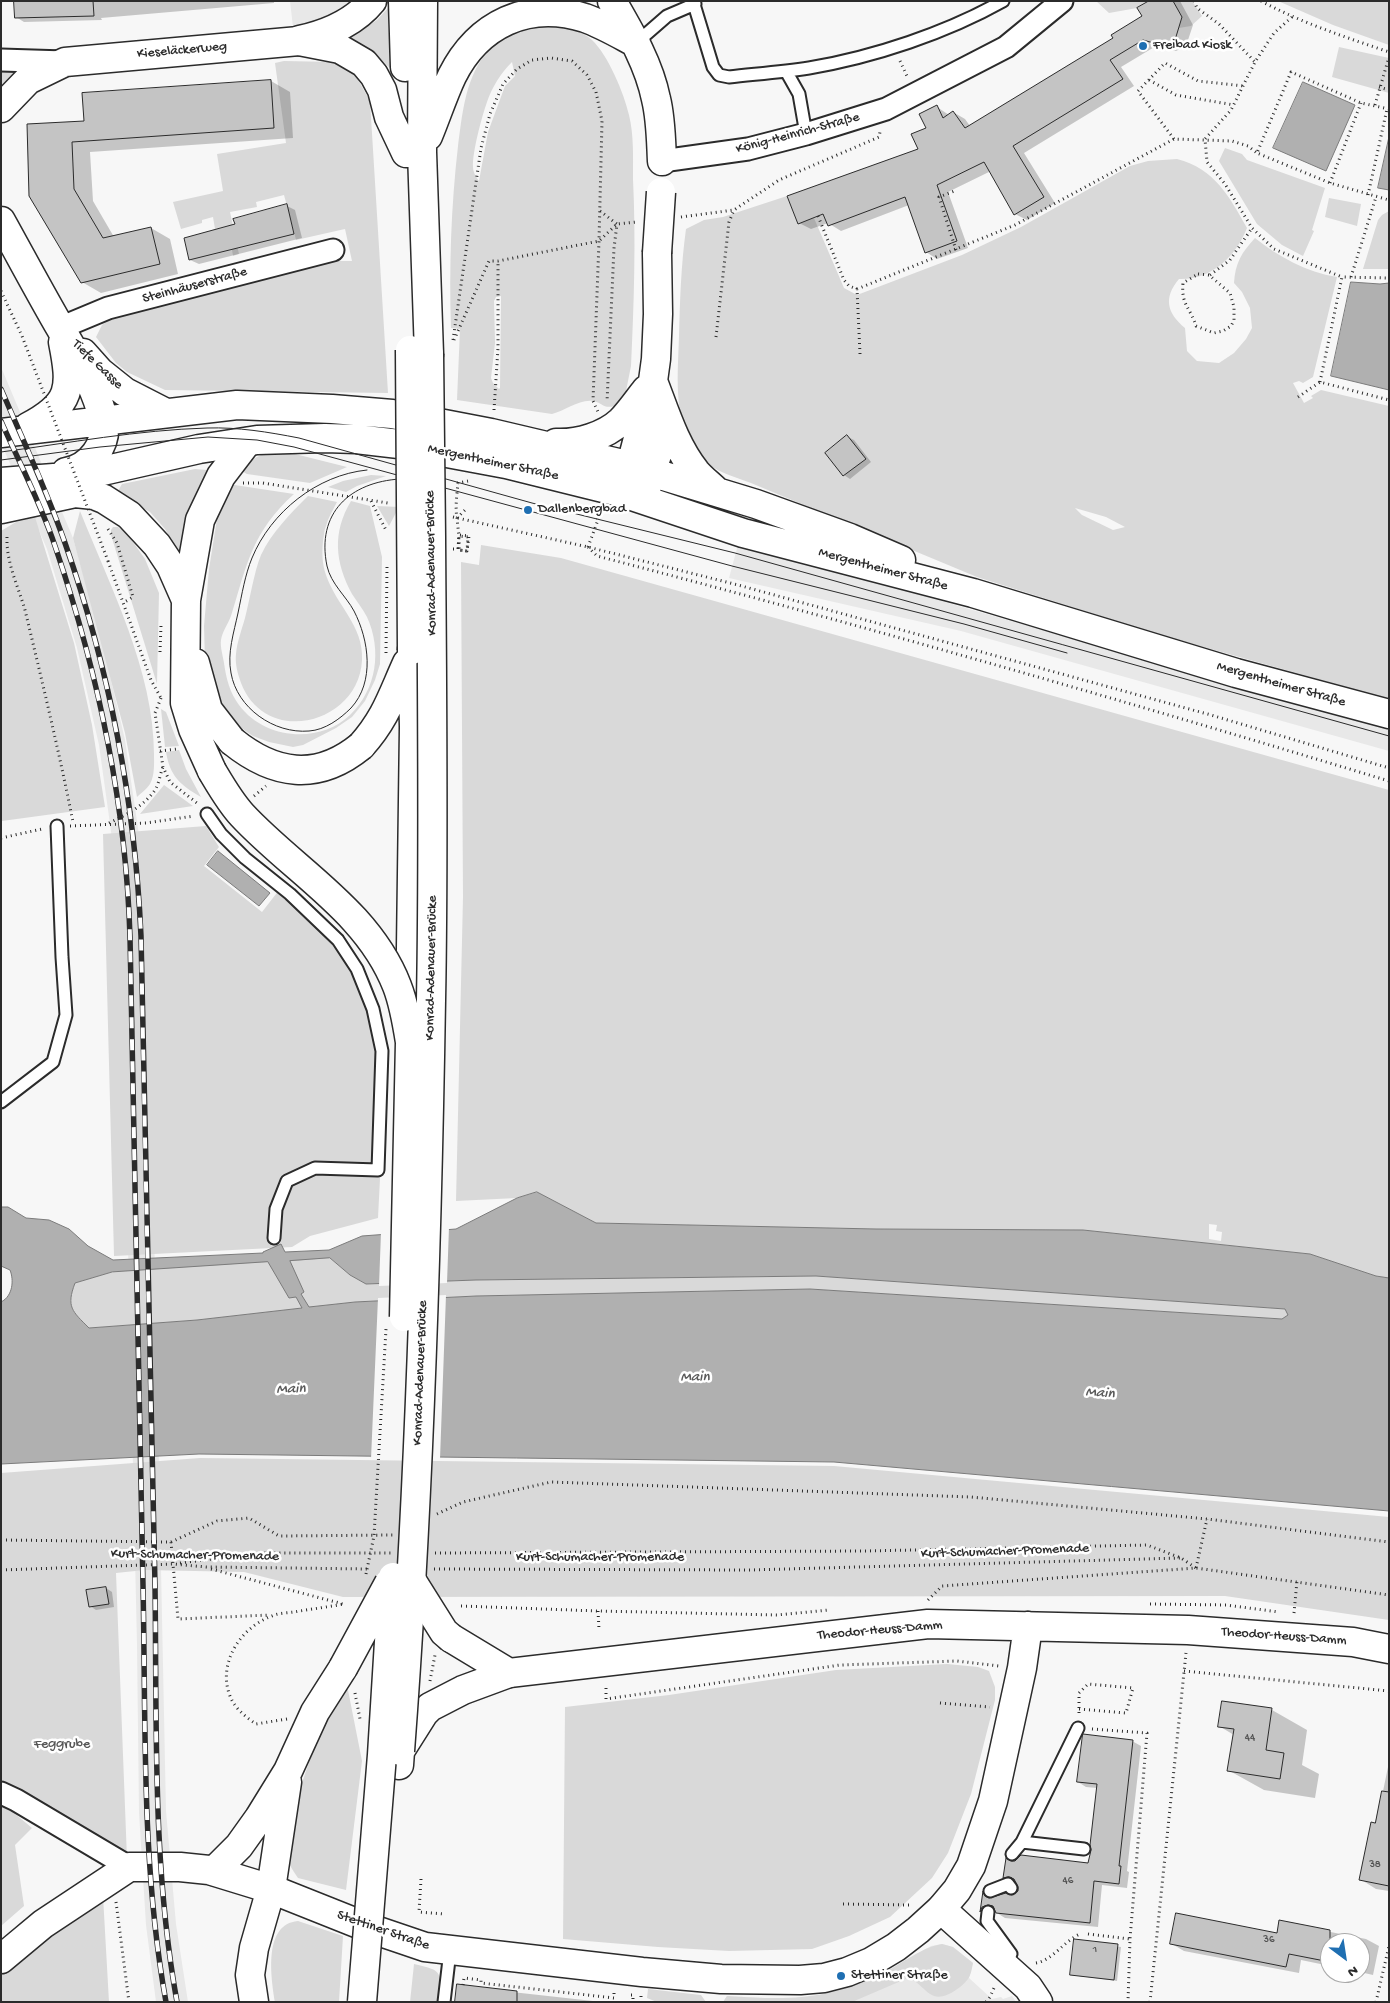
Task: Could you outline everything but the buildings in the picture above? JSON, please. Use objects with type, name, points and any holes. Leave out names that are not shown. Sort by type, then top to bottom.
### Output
[{"type":"main road","points":[[299,41],[322,35],[338,27],[355,17],[372,1]]},
{"type":"main road","points":[[403,1],[430,350],[412,650],[414,727],[410,1042]]},
{"type":"main road","points":[[414,152],[423,1]]},
{"type":"main road","points":[[612,1],[636,43],[650,77],[657,100],[662,161],[657,253],[658,314],[656,359],[641,469],[633,496]]},
{"type":"main road","points":[[414,152],[452,76],[476,42],[486,32],[507,18],[534,11],[560,11],[585,18],[636,43]]},
{"type":"main road","points":[[299,41],[340,49],[364,64],[374,75],[382,90],[389,117],[414,152]]},
{"type":"main road","name":"Kieseläckerweg","points":[[1,108],[28,80],[65,62],[299,41]]},
{"type":"main road","name":"Tiefe Gasse","points":[[1,221],[88,376],[104,420]]},
{"type":"main road","name":"Tiefe Gasse","points":[[60,328],[100,372],[125,392],[164,412]]},
{"type":"main road","name":"Tiefe Gasse","points":[[12,431],[48,416],[62,402],[68,385],[68,366],[60,328]]},
{"type":"main road","name":"Konrad-Adenauer-Brücke","points":[[402,1569],[427,1209],[434,859],[430,350]]},
{"type":"main road","points":[[526,441],[567,443],[598,436],[620,421],[653,381]]},
{"type":"main road","points":[[653,381],[683,452],[697,472],[717,492]]},
{"type":"main road","name":"Mergentheimer Straße","points":[[12,431],[236,405],[332,408],[392,414],[491,433],[641,469],[756,504],[850,538],[973,593]]},
{"type":"main road","name":"Mergentheimer Straße","points":[[1,482],[76,470],[88,463],[100,446],[103,438],[104,420]]},
{"type":"main road","name":"Mergentheimer Straße","points":[[1,482],[37,480],[98,472],[199,449],[246,442],[325,438],[356,439],[399,444],[506,464],[633,496],[743,533],[973,593],[1236,673],[1389,714]]},
{"type":"main road","points":[[246,442],[221,476],[200,520],[186,600],[185,703],[193,728],[212,771],[242,815],[324,889],[358,923],[384,959],[397,985],[403,1004],[410,1042]]},
{"type":"main road","points":[[37,480],[80,503]]},
{"type":"main road","points":[[1,509],[80,503],[99,497],[129,515],[157,545],[172,566],[186,600]]},
{"type":"main road","points":[[187,627],[199,682],[208,710],[232,741],[260,761],[288,769],[316,769],[342,760],[361,746],[383,719],[398,688],[412,650]]},
{"type":"main road","name":"Konrad-Adenauer-Brücke","points":[[402,1569],[403,1376],[410,1042]]},
{"type":"main road","points":[[402,1569],[444,1632],[444,1643],[508,1673]]},
{"type":"main road","points":[[214,1871],[245,1838],[288,1771],[315,1712],[344,1668],[402,1569]]},
{"type":"main road","points":[[381,2002],[400,1751],[402,1569]]},
{"type":"main road","points":[[362,2002],[382,1755],[402,1569]]},
{"type":"main road","name":"Theodor-Heuss-Damm","points":[[430,1707],[462,1690],[508,1673],[928,1624],[1188,1630],[1353,1642],[1389,1649]]},
{"type":"main road","name":"Stettiner Straße","points":[[121,1872],[180,1867],[214,1871],[271,1889],[401,1940],[425,1947],[450,1951],[721,1979],[800,1980],[824,1978],[847,1972],[871,1962],[896,1947],[936,1914],[957,1890],[971,1866],[993,1802],[1022,1668],[1028,1626]]},
{"type":"main road","points":[[400,1751],[424,1713],[430,1707]]},
{"type":"main road","points":[[254,2002],[250,1975],[254,1948],[271,1889],[288,1771]]},
{"type":"main road","points":[[1,1959],[44,1924],[121,1872]]},
{"type":"main road","points":[[936,1914],[1028,1987],[1038,2002]]},
{"type":"street","name":"König-Heinrich-Straße","points":[[662,161],[748,149],[806,134],[886,109],[1006,46],[1062,1]]},
{"type":"street","name":"Kieseläckerweg","points":[[1,60],[65,62]]},
{"type":"street","name":"Steinhäuserstraße","points":[[60,328],[108,308],[333,250]]},
{"type":"street","points":[[1,1793],[16,1800],[121,1872]]},
{"type":"lane","points":[[636,43],[667,16],[694,3],[713,67],[719,74],[729,77],[740,76],[839,62],[908,42],[976,16],[1003,1]]},
{"type":"lane","points":[[786,70],[799,94],[806,134]]},
{"type":"lane","points":[[207,814],[221,834],[245,858],[290,894],[338,940],[357,969],[374,1009],[382,1051],[378,1170],[315,1168],[287,1181],[276,1209],[274,1238]]},
{"type":"lane","points":[[1,1102],[53,1062],[66,1015],[57,826]]},
{"type":"lane","points":[[1012,1854],[1022,1842],[1078,1728]]},
{"type":"lane","points":[[1022,1842],[1084,1848]]},
{"type":"lane","points":[[990,1891],[1008,1884],[1012,1888]]},
{"type":"lane","points":[[988,1912],[987,1921],[1011,1954]]},
{"type":"lane","points":[[444,2002],[450,1951]]},
{"type":"path","points":[[1194,1],[1197,8],[1219,24],[1255,62]]},
{"type":"path","points":[[1261,1],[1292,18],[1389,52]]},
{"type":"path","points":[[1292,18],[1274,33],[1255,62],[1234,106],[1205,139],[1207,162],[1225,184],[1252,228],[1274,249],[1342,276],[1389,278]]},
{"type":"path","points":[[430,350],[481,148],[488,123],[503,84],[517,69],[532,60],[551,58],[572,61],[587,74],[596,92],[602,121],[600,241],[593,401],[601,419]]},
{"type":"path","points":[[1375,105],[1389,58]]},
{"type":"path","points":[[1174,139],[1138,91],[1165,63],[1198,80],[1244,86]]},
{"type":"path","points":[[1257,152],[1291,72],[1361,103],[1388,109],[1368,195]]},
{"type":"path","points":[[1149,80],[1176,95],[1234,106]]},
{"type":"path","points":[[1379,87],[1389,90]]},
{"type":"path","points":[[1330,183],[1361,103]]},
{"type":"path","points":[[678,218],[734,210],[779,180],[879,136],[886,109]]},
{"type":"path","points":[[818,216],[844,280],[849,286],[857,289],[1015,226],[1174,139],[1232,141],[1248,146],[1257,152],[1330,183],[1389,200]]},
{"type":"path","points":[[956,190],[939,198],[956,250]]},
{"type":"path","points":[[1351,276],[1376,197]]},
{"type":"path","points":[[716,337],[729,222],[734,210]]},
{"type":"path","points":[[600,211],[617,224]]},
{"type":"path","points":[[430,350],[489,261],[498,261],[600,241],[617,224],[639,221]]},
{"type":"path","points":[[606,408],[614,248],[617,224]]},
{"type":"path","points":[[1209,275],[1230,293],[1234,307],[1234,320],[1231,326],[1223,331],[1214,333],[1196,326],[1193,315],[1182,298],[1182,283],[1198,274],[1209,275],[1230,260],[1252,228]]},
{"type":"path","points":[[491,433],[498,348],[498,261]]},
{"type":"path","points":[[1298,397],[1320,382],[1342,276]]},
{"type":"path","points":[[857,289],[860,354]]},
{"type":"path","points":[[1,290],[22,336],[108,561],[151,680],[161,698],[156,713],[163,767],[170,782],[200,806],[212,812],[146,823],[57,826],[1,838]]},
{"type":"path","points":[[1320,382],[1389,400]]},
{"type":"path","points":[[458,549],[459,535],[469,536],[467,551],[458,550],[459,536],[468,537],[467,551],[459,550],[460,536],[458,527],[456,518],[458,483],[471,481]]},
{"type":"path","points":[[371,500],[389,534]]},
{"type":"path","points":[[588,547],[598,520],[594,509],[596,502]]},
{"type":"path","points":[[80,503],[100,517]]},
{"type":"path","points":[[456,518],[466,508]]},
{"type":"path","points":[[456,518],[588,547],[757,590],[1211,715],[1389,768]]},
{"type":"path","points":[[586,535],[591,536]]},
{"type":"path","points":[[8,537],[9,559],[24,608],[63,770],[74,826]]},
{"type":"path","points":[[117,543],[133,597],[123,603]]},
{"type":"path","points":[[588,547],[597,556],[745,595],[1208,726],[1389,781]]},
{"type":"path","points":[[386,655],[387,564]]},
{"type":"path","points":[[160,638],[161,618]]},
{"type":"path","points":[[160,750],[182,748]]},
{"type":"path","points":[[106,824],[126,815],[142,804],[155,789],[163,767]]},
{"type":"path","points":[[252,797],[269,784]]},
{"type":"path","points":[[363,1582],[374,1536],[386,1322]]},
{"type":"path","points":[[436,1514],[464,1502],[551,1482],[971,1497],[1207,1519],[1389,1542]]},
{"type":"path","points":[[1,1540],[171,1542],[217,1521],[249,1518],[279,1536],[391,1535],[400,1531]]},
{"type":"path","points":[[1196,1568],[1207,1519]]},
{"type":"path","points":[[171,1542],[178,1619],[272,1615],[344,1604],[206,1568]]},
{"type":"path","points":[[428,1553],[864,1551],[1147,1545],[1181,1558]]},
{"type":"path","points":[[174,1564],[260,1553],[402,1569]]},
{"type":"path","name":"Kurt-Schumacher-Promenade","points":[[1,1570],[174,1564],[206,1568],[750,1570],[1181,1558],[1196,1568]]},
{"type":"path","name":"Kurt-Schumacher-Promenade","points":[[918,1602],[928,1601],[942,1586],[1196,1568],[1389,1595]]},
{"type":"path","points":[[1294,1614],[1297,1581]]},
{"type":"path","points":[[460,1606],[598,1612],[777,1615],[833,1610]]},
{"type":"path","points":[[598,1612],[599,1629]]},
{"type":"path","points":[[272,1615],[254,1624],[238,1639],[230,1656],[227,1677],[230,1696],[241,1713],[256,1724],[291,1718]]},
{"type":"path","points":[[1150,2002],[1188,1630]]},
{"type":"path","points":[[430,1707],[426,1703],[444,1643]]},
{"type":"path","points":[[606,1688],[606,1698],[840,1665],[957,1661],[1022,1668]]},
{"type":"path","points":[[344,1668],[353,1682],[361,1726]]},
{"type":"path","points":[[1184,1671],[1389,1691]]},
{"type":"path","points":[[1088,1684],[1133,1688],[1126,1713],[1079,1709],[1079,1693],[1088,1684]]},
{"type":"path","points":[[940,1703],[1013,1709]]},
{"type":"path","points":[[1078,1728],[1147,1734],[1130,1939],[1128,2002]]},
{"type":"path","points":[[121,1872],[129,2002]]},
{"type":"path","points":[[421,1879],[419,1912],[444,1914]]},
{"type":"path","points":[[843,1904],[917,1905],[936,1914]]},
{"type":"path","points":[[1011,1954],[1027,1962],[1043,1962],[1070,1938],[1080,1934],[1071,1932]]},
{"type":"path","points":[[1088,1934],[1130,1939]]},
{"type":"path","points":[[1376,2002],[1389,1946]]},
{"type":"path","points":[[463,1983],[464,1978],[481,1980],[481,1983],[614,1998],[614,1993],[618,1994]]},
{"type":"path","points":[[630,1995],[633,1995],[633,2002]]},
{"type":"path","points":[[986,2002],[990,1997]]},
{"type":"shaded area","points":[[290,1],[358,1],[294,36]]},
{"type":"shaded area","points":[[1,367],[73,538],[102,641],[125,740],[143,862],[148,935],[166,1811],[176,1924],[188,2002],[156,2002],[146,1925],[139,1813],[121,938],[116,867],[99,745],[77,648],[47,549],[1,443]]},
{"type":"shaded area","points":[[739,541],[1389,729],[1389,751],[961,631],[729,578]]},
{"type":"shaded area","points":[[942,1944],[953,1947],[973,1963],[969,1978],[992,1999],[1001,1997],[1003,1999],[1012,1996],[1016,2002],[723,2002],[727,1996],[780,1999],[810,1997],[839,1991],[893,1968],[931,1946]]},
{"type":"green space","points":[[1096,1],[1149,1],[1137,8],[1109,13]]},
{"type":"green space","points":[[1173,1],[1192,1],[1202,16],[1191,26],[1179,28],[1182,17]]},
{"type":"green space","points":[[1278,1],[1389,1],[1389,45],[1333,25]]},
{"type":"green space","points":[[388,8],[390,68],[367,48],[348,38],[377,20]]},
{"type":"green space","points":[[553,23],[583,34],[592,40],[604,55],[615,75],[627,106],[633,147],[634,296],[631,366],[626,391],[615,406],[608,407],[588,401],[577,403],[552,414],[457,400],[460,329],[451,328],[450,260],[458,146],[465,99],[472,76],[491,47],[507,35],[523,29]],"holes":[[[512,62],[515,76],[505,86],[488,132],[479,181],[474,171],[473,161],[483,116],[494,86]],[[501,296],[500,388],[499,389],[491,378],[495,343],[494,301],[496,297]]]},
{"type":"green space","points":[[1339,47],[1389,58],[1389,93],[1332,77]]},
{"type":"green space","points":[[284,61],[334,62],[356,76],[370,101],[388,393],[165,390],[127,372],[116,363],[96,337],[102,325],[110,317],[331,261],[352,261],[345,229],[296,240],[284,195],[256,202],[257,207],[230,212],[239,254],[233,256],[228,226],[215,229],[213,217],[202,220],[202,223],[181,229],[173,202],[223,191],[217,154],[286,143],[275,63]]},
{"type":"green space","points":[[1,70],[17,71],[17,73],[1,90]]},
{"type":"green space","points":[[1225,148],[1242,154],[1247,160],[1325,188],[1312,230],[1314,231],[1303,256],[1282,245],[1257,224],[1219,161]]},
{"type":"green space","points":[[1177,159],[1201,170],[1220,185],[1247,228],[1236,248],[1221,264],[1212,271],[1202,275],[1179,279],[1171,293],[1169,305],[1171,311],[1185,328],[1187,351],[1197,361],[1219,363],[1234,353],[1246,339],[1252,328],[1250,308],[1242,292],[1234,283],[1240,258],[1255,238],[1293,263],[1337,277],[1313,377],[1303,383],[1299,381],[1293,383],[1304,403],[1321,390],[1389,406],[1389,699],[1161,635],[977,577],[719,470],[698,455],[687,435],[682,422],[678,394],[681,282],[686,229],[704,220],[723,217],[787,196],[798,223],[814,218],[844,288],[857,295],[962,255],[1021,227],[1130,166],[1148,161]],"holes":[[[1075,508],[1106,517],[1125,527],[1113,530],[1082,515]]]},
{"type":"green space","points":[[1329,198],[1361,204],[1357,226],[1325,217]]},
{"type":"green space","points":[[1389,211],[1389,269],[1363,269],[1378,220]]},
{"type":"green space","points":[[279,450],[347,467],[310,483],[247,474],[238,469],[257,457]]},
{"type":"green space","points":[[195,469],[207,470],[201,492],[187,571],[165,529],[150,512],[128,500],[118,491],[122,484]]},
{"type":"green space","points":[[371,475],[386,476],[346,492],[328,487],[343,481]]},
{"type":"green space","points":[[228,484],[294,494],[269,522],[253,550],[221,643],[227,680],[239,705],[250,717],[263,725],[293,734],[309,734],[324,731],[338,724],[359,705],[371,681],[375,656],[372,630],[364,611],[346,582],[339,559],[338,548],[338,536],[341,525],[351,501],[370,506],[382,557],[380,664],[365,701],[352,717],[336,728],[303,745],[293,747],[269,742],[253,736],[235,724],[221,710],[205,662],[204,626],[209,569],[217,519]]},
{"type":"green space","points":[[308,496],[337,502],[324,531],[322,549],[324,567],[331,586],[359,637],[362,660],[357,683],[344,701],[327,713],[307,720],[286,721],[267,714],[250,700],[239,677],[236,666],[236,654],[261,555],[276,531]]},
{"type":"green space","points":[[377,506],[399,507],[389,526]]},
{"type":"green space","points":[[80,511],[117,599],[147,692],[152,723],[154,769],[150,784],[137,797],[125,733],[73,538]]},
{"type":"green space","points":[[35,517],[74,643],[92,725],[105,807],[2,821],[1,531],[16,522]]},
{"type":"green space","points":[[113,527],[118,527],[128,535],[145,559],[159,593],[157,684],[111,535]]},
{"type":"green space","points":[[481,545],[561,558],[1389,790],[1389,1278],[1376,1276],[1310,1254],[1083,1230],[876,1229],[596,1223],[537,1192],[517,1198],[456,1201],[463,897],[461,562],[479,565]],"holes":[[[1209,1224],[1217,1225],[1216,1231],[1222,1232],[1221,1241],[1209,1239]]]},
{"type":"green space","points":[[161,709],[166,712],[179,746],[165,747]]},
{"type":"green space","points":[[179,750],[186,769],[201,797],[182,784],[173,774],[166,752]]},
{"type":"green space","points":[[164,785],[193,806],[140,814]]},
{"type":"green space","points":[[206,826],[219,847],[204,866],[262,912],[283,885],[362,970],[385,1080],[378,1218],[310,1236],[292,1247],[114,1256],[103,834]]},
{"type":"green space","points":[[330,1258],[350,1275],[366,1284],[476,1280],[816,1276],[1286,1309],[1289,1315],[1283,1319],[810,1289],[476,1296],[355,1302],[197,1320],[89,1328],[75,1313],[71,1303],[75,1283],[112,1272]]},
{"type":"green space","name":"Feggrube","points":[[200,1458],[834,1466],[1389,1517],[1389,1620],[1225,1596],[343,1597],[244,1572],[145,1570],[116,1573],[127,1859],[1,1784],[1,1473]]},
{"type":"green space","points":[[947,1664],[978,1667],[989,1671],[995,1687],[995,1700],[971,1794],[948,1853],[932,1878],[890,1917],[849,1936],[812,1949],[729,1951],[563,1939],[565,1707],[669,1695],[836,1670]]},
{"type":"green space","points":[[347,1685],[362,1761],[346,1890],[298,1878],[288,1861],[285,1850],[286,1840],[313,1752],[328,1718]]},
{"type":"green space","points":[[1,1802],[32,1828],[15,1845],[24,1906],[1,1926]]},
{"type":"green space","points":[[103,1896],[109,2002],[1,2002],[1,1972]]},
{"type":"green space","points":[[298,1921],[343,1936],[339,2002],[275,2002],[271,1966],[274,1941],[279,1931],[287,1924]]},
{"type":"green space","points":[[942,1944],[953,1947],[973,1963],[968,1979],[958,1989],[943,1996],[938,1997],[930,1994],[908,1978],[852,2002],[723,2002],[727,1996],[788,1998],[823,1994],[860,1983],[881,1974],[926,1949]]},
{"type":"green space","points":[[414,1964],[436,1971],[439,1974],[437,2002],[410,2002]]},
{"type":"green space","points":[[648,1989],[701,1995],[706,2002],[657,2002],[647,1998]]},
{"type":"water","points":[[1303,82],[1355,105],[1326,171],[1273,148]]},
{"type":"water","points":[[1389,137],[1389,190],[1378,188]]},
{"type":"water","points":[[1351,282],[1389,283],[1389,390],[1331,376]]},
{"type":"water","points":[[218,851],[270,893],[259,906],[207,865]]},
{"type":"water","name":"Main","points":[[537,1192],[596,1223],[876,1229],[1083,1230],[1310,1254],[1376,1276],[1389,1278],[1389,1511],[834,1462],[199,1454],[1,1464],[1,1302],[8,1296],[12,1288],[12,1278],[10,1270],[1,1266],[1,1207],[8,1207],[26,1218],[49,1220],[69,1229],[88,1246],[113,1260],[263,1253],[281,1244],[285,1252],[329,1250],[362,1236],[456,1229],[517,1198]],"holes":[[[330,1258],[350,1275],[366,1284],[476,1280],[816,1276],[1285,1309],[1288,1315],[1282,1319],[810,1289],[476,1296],[355,1302],[309,1307],[301,1294],[304,1292],[290,1261]],[[268,1262],[289,1298],[296,1297],[302,1308],[197,1320],[89,1328],[72,1308],[71,1298],[75,1283],[112,1272]]]},
{"type":"pier","points":[[449,1227],[447,1283],[379,1286],[381,1232]]},
{"type":"pier","points":[[446,1295],[440,1459],[371,1459],[378,1298]]},
{"type":"tram line","points":[[1,452],[129,434],[181,429],[230,428],[299,438],[532,503],[735,553],[1389,736]]},
{"type":"tram line","points":[[1,460],[100,447],[208,437],[257,440],[294,447],[732,566],[964,624],[1067,653]]},
{"type":"tram line","points":[[367,470],[348,473],[331,479],[298,499],[271,526],[260,541],[250,564],[231,643],[231,673],[235,686],[249,708],[259,716],[283,728],[296,731],[321,729],[342,716],[359,698],[366,674],[366,648],[354,611],[335,584],[327,566],[325,547],[327,530],[332,516],[352,494],[366,486],[382,481],[400,479]]},
{"type":"railway","points":[[1,389],[51,504],[81,590],[107,687],[126,786],[133,836],[141,936],[155,1585],[157,1794],[163,1898],[177,2002]]},
{"type":"railway","points":[[1,421],[43,515],[70,594],[97,690],[116,788],[123,838],[130,937],[146,1794],[152,1898],[166,2002]]},
{"type":"place","name":"Freibad Kiosk","points":[[1143,46]]},
{"type":"place","name":"Dallenbergbad","points":[[528,510]]},
{"type":"place","name":"Stettiner Straße","points":[[841,1976]]}]
